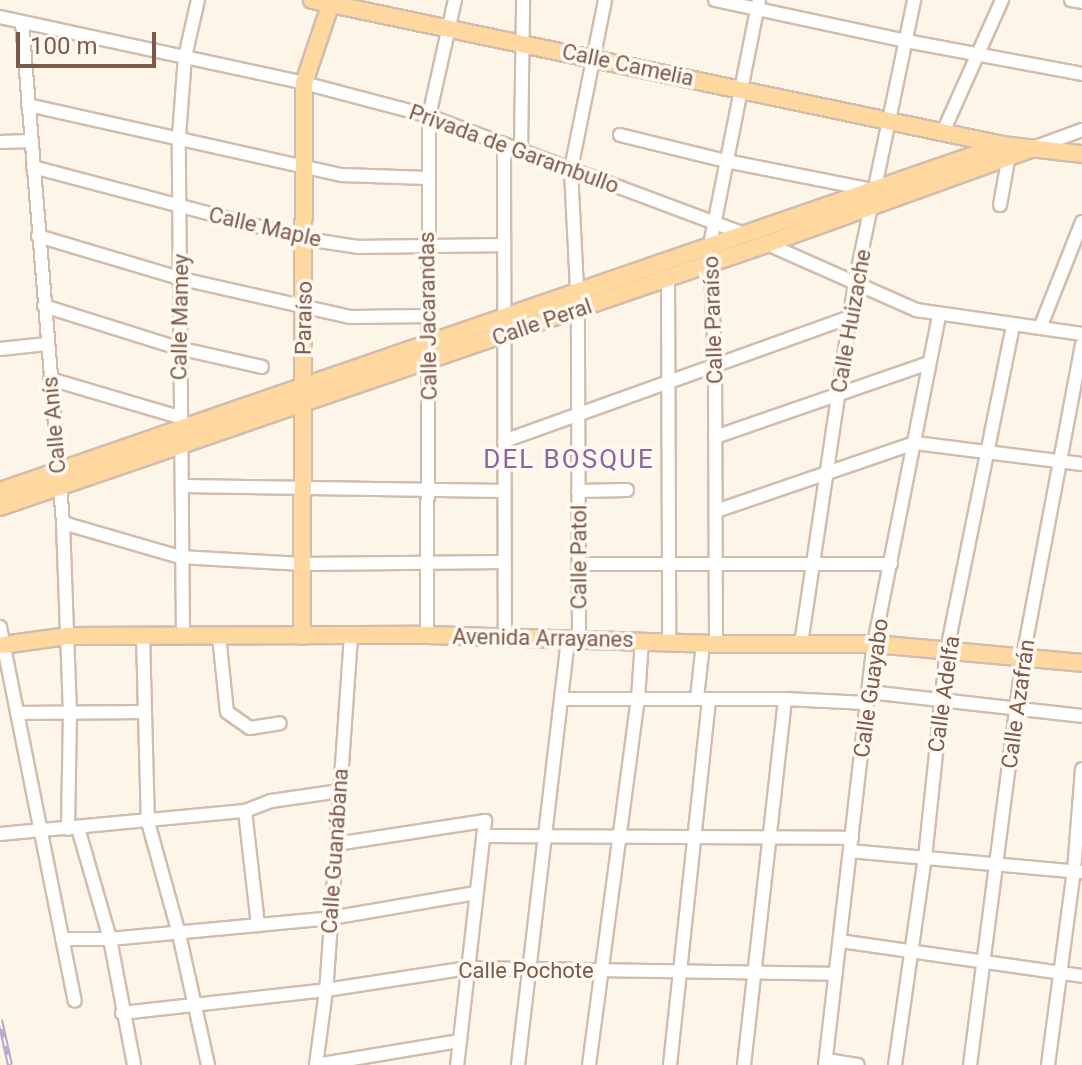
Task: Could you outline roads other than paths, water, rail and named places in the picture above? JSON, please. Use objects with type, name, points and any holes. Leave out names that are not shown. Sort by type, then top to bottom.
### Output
[{"type":"main road","name":"Calle Camelia","points":[[312,0],[889,120],[1006,150]]},
{"type":"main road","name":"Paraíso","points":[[302,636],[306,239],[304,83],[332,2]]},
{"type":"main road","name":"Calle Peral","points":[[0,507],[59,479],[181,430],[503,315],[710,245],[873,197],[1006,150],[1033,148]]},
{"type":"main road","points":[[1033,148],[1082,154]]},
{"type":"main road","name":"Calle Peral","points":[[181,430],[303,404],[767,244],[873,197]]},
{"type":"main road","name":"Calle Peral","points":[[0,491],[59,479]]},
{"type":"main road","name":"Avenida Arrayanes","points":[[3,645],[68,636],[427,635],[709,644],[874,644],[1082,663]]},
{"type":"street","name":"Calle Mamey","points":[[183,635],[178,348],[182,279],[179,136],[185,57],[198,0]]},
{"type":"street","name":"Calle Jacarandas","points":[[427,635],[429,341],[426,245],[429,116],[455,0]]},
{"type":"street","points":[[521,151],[523,0]]},
{"type":"street","name":"Calle Patol","points":[[518,1065],[561,699],[573,638],[579,564],[578,289],[571,169],[605,0]]},
{"type":"street","points":[[715,0],[758,5],[906,41],[1082,74]]},
{"type":"street","name":"Calle Huizache","points":[[801,644],[855,283],[914,0]]},
{"type":"street","points":[[943,132],[1002,0]]},
{"type":"street","points":[[1071,0],[1082,2]]},
{"type":"street","name":"Calle Paraíso","points":[[670,1065],[694,835],[716,562],[715,363],[710,245],[758,5]]},
{"type":"street","name":"Privada de Garambullo","points":[[0,17],[304,83],[429,116],[748,236],[916,310],[1082,334]]},
{"type":"street","name":"Calle Anís","points":[[22,22],[63,523],[73,828],[110,939],[134,1065]]},
{"type":"street","points":[[28,105],[179,136],[342,175],[428,178]]},
{"type":"street","name":"Calle Peral","points":[[1033,148],[1082,130]]},
{"type":"street","points":[[620,135],[873,197]]},
{"type":"street","points":[[0,142],[31,141]]},
{"type":"street","points":[[504,144],[505,638]]},
{"type":"street","points":[[1000,205],[1006,150]]},
{"type":"street","name":"Calle Maple","points":[[33,167],[179,208],[306,239],[359,247],[503,245]]},
{"type":"street","points":[[1040,328],[1082,222]]},
{"type":"street","points":[[38,236],[182,279],[351,317],[428,316]]},
{"type":"street","points":[[668,278],[669,642]]},
{"type":"street","points":[[44,306],[178,348],[262,367]]},
{"type":"street","name":"Calle Guayabo","points":[[826,1062],[874,644],[939,315]]},
{"type":"street","points":[[504,441],[850,317]]},
{"type":"street","name":"Calle Adelfa","points":[[895,1065],[925,858],[947,650],[1013,326]]},
{"type":"street","points":[[0,349],[47,344]]},
{"type":"street","name":"Calle Azafrán","points":[[970,1065],[999,862],[1023,657],[1082,345]]},
{"type":"street","points":[[715,437],[929,363]]},
{"type":"street","points":[[50,379],[181,430]]},
{"type":"street","points":[[716,511],[915,443],[1082,464]]},
{"type":"street","points":[[182,486],[504,491]]},
{"type":"street","points":[[578,491],[627,490]]},
{"type":"street","points":[[63,523],[180,557],[302,564],[504,562]]},
{"type":"street","points":[[579,564],[669,561],[891,564]]},
{"type":"street","points":[[0,627],[75,1001]]},
{"type":"street","points":[[143,635],[148,822],[179,934],[208,1065]]},
{"type":"street","points":[[219,636],[227,712],[250,728],[280,723]]},
{"type":"street","name":"Calle Guanábana","points":[[316,1065],[326,990],[351,636]]},
{"type":"street","points":[[589,1065],[638,699],[642,641]]},
{"type":"street","points":[[561,699],[868,698],[1082,716]]},
{"type":"street","points":[[744,1065],[785,699]]},
{"type":"street","points":[[17,713],[145,712]]},
{"type":"street","points":[[1048,1065],[1078,872],[1082,769]]},
{"type":"street","points":[[0,834],[245,811],[271,801],[340,791]]},
{"type":"street","points":[[245,811],[258,925]]},
{"type":"street","points":[[336,844],[485,821],[457,1065]]},
{"type":"street","points":[[484,836],[770,836],[851,845],[925,858],[999,862],[1078,872]]},
{"type":"street","points":[[62,939],[179,934],[331,918],[476,893]]},
{"type":"street","points":[[840,941],[1082,976]]},
{"type":"street","name":"Calle Pochote","points":[[122,1013],[326,990],[468,968],[680,969],[836,974]]},
{"type":"street","points":[[316,1065],[388,1059],[460,1041]]},
{"type":"street","points":[[826,1062],[858,1065]]},
{"type":"railway","points":[[0,1020],[10,1065]]},
{"type":"district","name":"DEL BOSQUE","points":[[569,460]]}]
